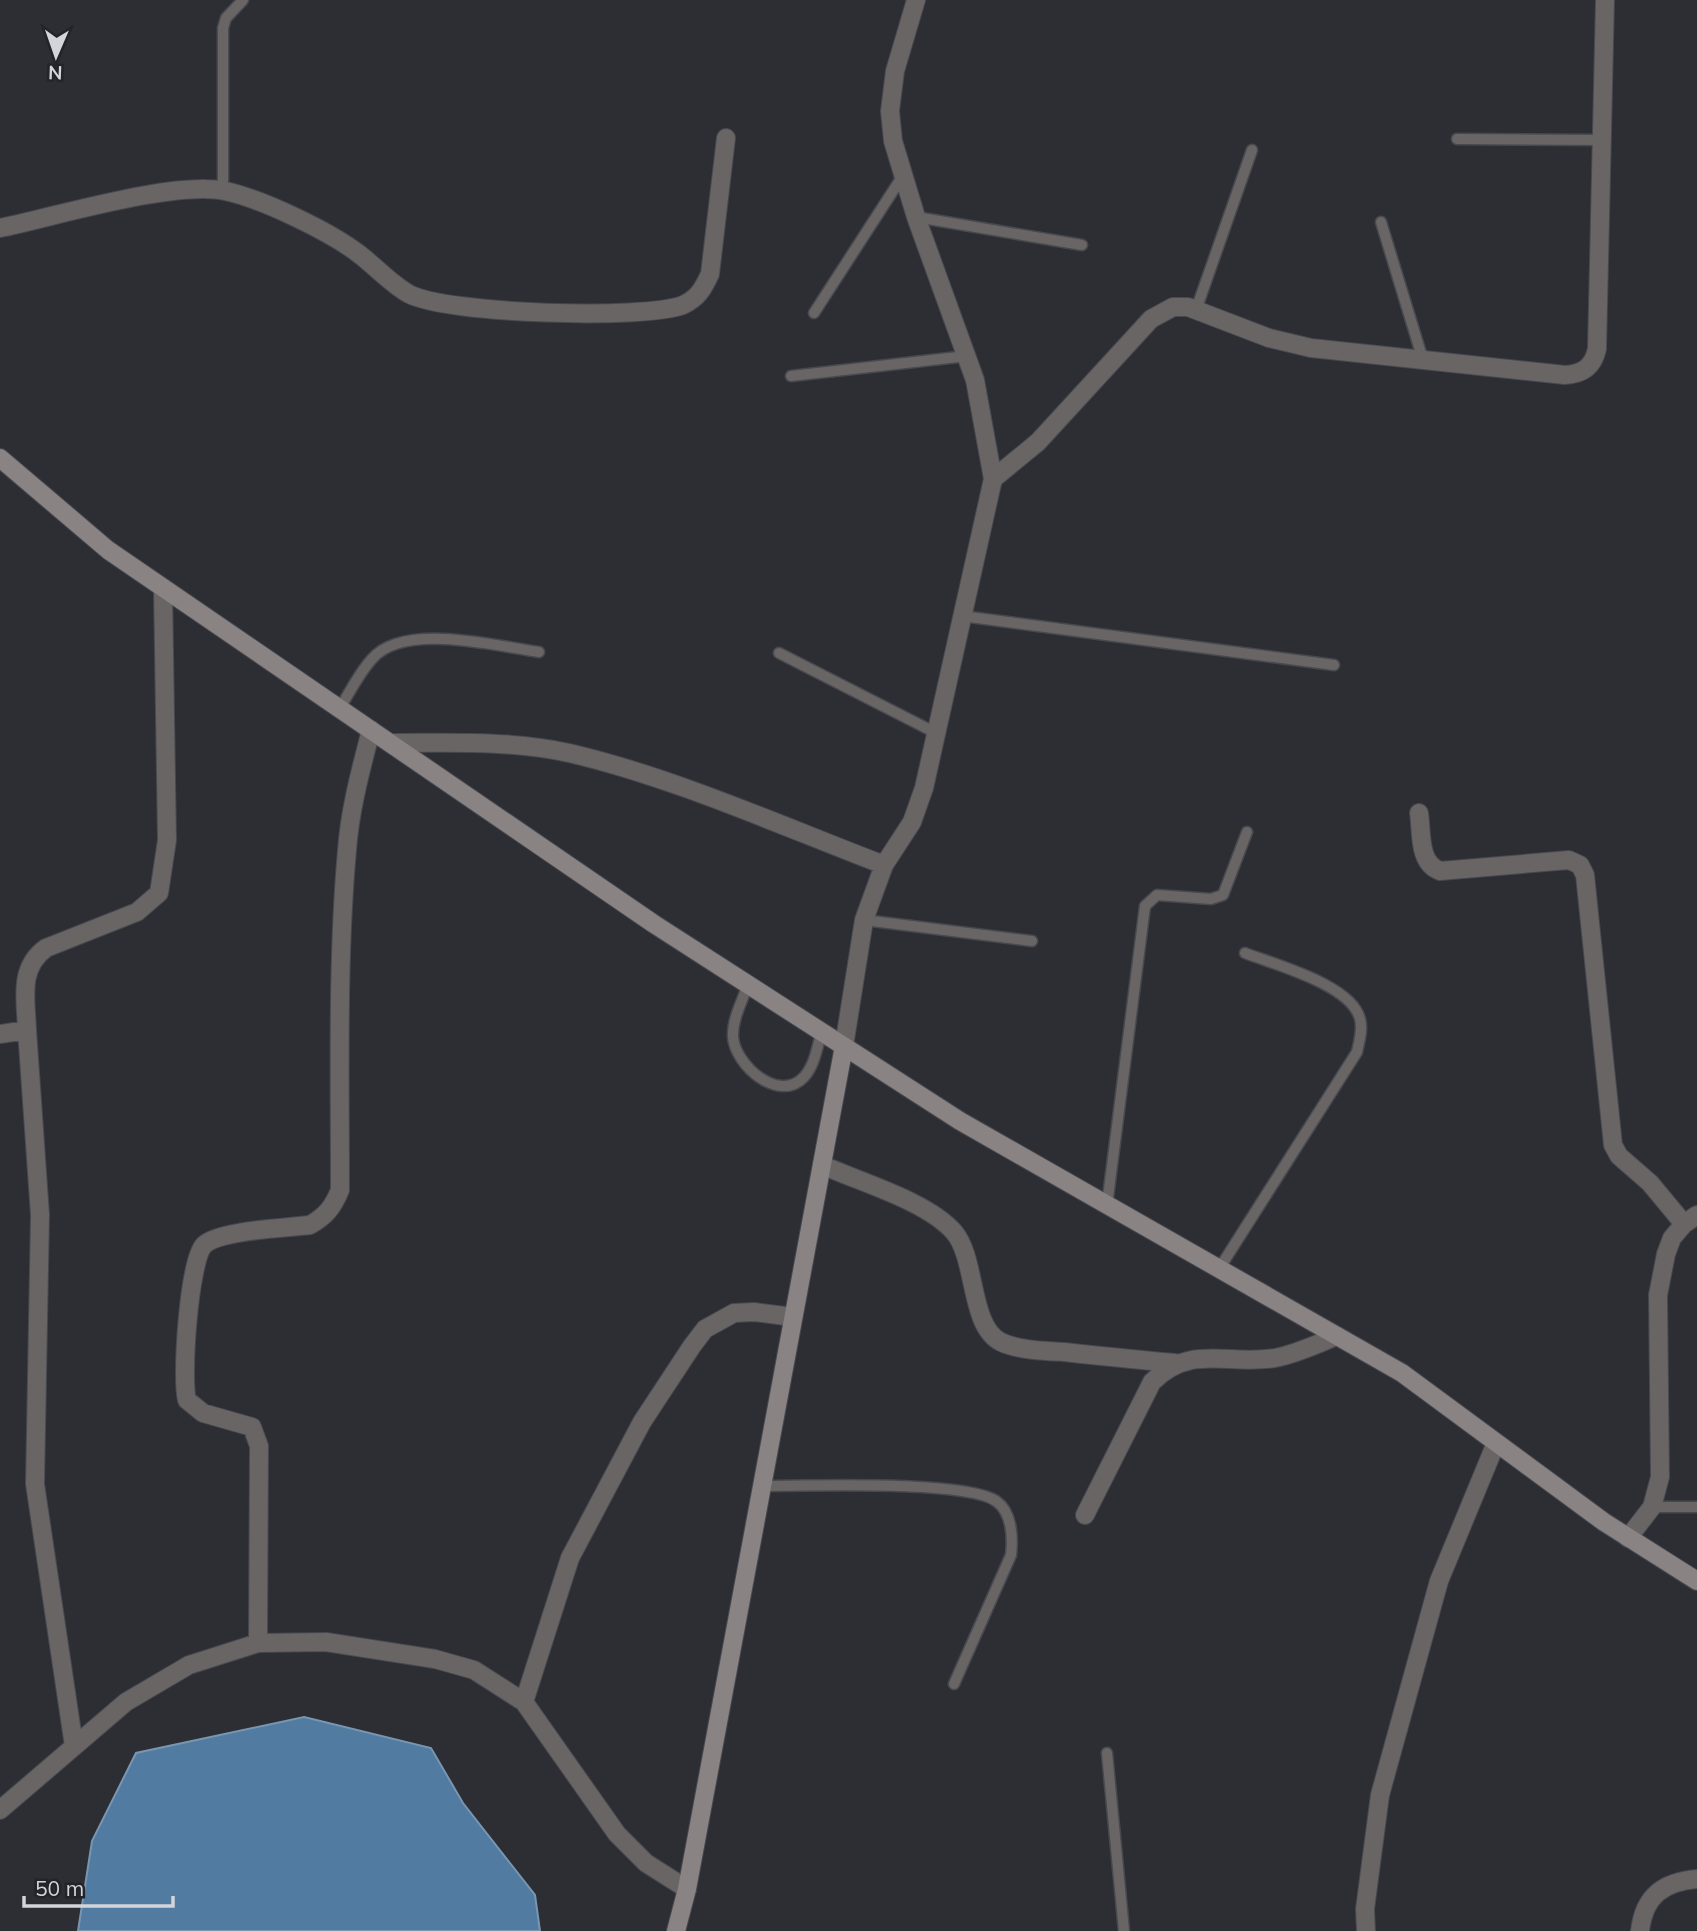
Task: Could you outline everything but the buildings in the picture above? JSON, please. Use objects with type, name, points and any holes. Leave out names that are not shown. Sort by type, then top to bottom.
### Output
[{"type":"street","points":[[676,1931],[687,1889],[844,1046],[864,920],[884,865],[912,822],[925,788],[993,479],[975,380],[902,177],[890,110],[895,71],[916,0]]},
{"type":"street","points":[[993,479],[1038,442],[1151,319],[1173,307],[1196,310],[1269,338],[1311,348],[1565,375],[1575,374],[1591,365],[1597,349],[1605,0]]},
{"type":"street","points":[[0,228],[192,189],[223,190],[263,203],[323,234],[356,252],[409,294],[429,301],[474,309],[643,313],[685,304],[701,293],[710,274],[726,138]]},
{"type":"street","points":[[1,463],[108,550],[748,984],[960,1121],[1402,1373],[1628,1538],[1697,1581]]},
{"type":"street","points":[[74,1746],[36,1484],[40,1215],[25,978],[35,956],[46,948],[137,912],[159,893],[167,840],[163,588]]},
{"type":"street","points":[[258,1643],[259,1446],[252,1427],[203,1413],[187,1400],[185,1353],[199,1252],[212,1239],[310,1225],[324,1217],[334,1205],[340,1190],[341,990],[347,848],[357,785],[371,730]]},
{"type":"street","points":[[390,743],[494,743],[567,753],[633,771],[884,865]]},
{"type":"street","points":[[1419,813],[1425,858],[1429,865],[1440,871],[1569,860],[1580,865],[1585,875],[1613,1145],[1619,1156],[1690,1220],[1672,1238],[1658,1295],[1660,1477],[1652,1507],[1628,1538]]},
{"type":"street","points":[[0,1034],[27,1030]]},
{"type":"street","points":[[821,1165],[918,1207],[940,1220],[956,1234],[968,1259],[985,1327],[1000,1342],[1042,1350],[1175,1363],[1205,1357],[1275,1358],[1337,1336]]},
{"type":"street","points":[[524,1702],[570,1558],[642,1422],[692,1346],[705,1329],[734,1313],[754,1312],[793,1317]]},
{"type":"street","points":[[1084,1515],[1152,1382],[1175,1363]]},
{"type":"street","points":[[1366,1931],[1365,1909],[1380,1795],[1439,1581],[1496,1443]]},
{"type":"street","points":[[0,1810],[127,1702],[189,1665],[258,1643],[326,1642],[435,1659],[474,1670],[524,1702],[617,1834],[646,1863],[687,1889]]},
{"type":"street","points":[[1640,1931],[1649,1900],[1661,1888],[1680,1880],[1697,1879]]},
{"type":"lane","points":[[223,190],[223,28],[226,18],[243,0]]},
{"type":"lane","points":[[1457,139],[1602,140]]},
{"type":"lane","points":[[1196,310],[1252,150]]},
{"type":"lane","points":[[814,313],[902,177]]},
{"type":"lane","points":[[915,217],[1082,245]]},
{"type":"lane","points":[[1381,222],[1423,360]]},
{"type":"lane","points":[[791,376],[967,356]]},
{"type":"lane","points":[[962,616],[1334,664]]},
{"type":"lane","points":[[340,708],[372,658],[398,643],[436,639],[539,652]]},
{"type":"lane","points":[[779,653],[936,733]]},
{"type":"lane","points":[[1107,1205],[1145,906],[1157,895],[1211,899],[1223,895],[1247,832]]},
{"type":"lane","points":[[864,920],[1031,941]]},
{"type":"lane","points":[[1219,1269],[1357,1052],[1361,1035],[1360,1019],[1341,992],[1245,953]]},
{"type":"lane","points":[[748,984],[734,1025],[735,1048],[747,1067],[772,1085],[791,1085],[802,1079],[812,1066],[822,1031]]},
{"type":"lane","points":[[762,1486],[961,1489],[998,1502],[1009,1521],[1013,1539],[1011,1555],[954,1684]]},
{"type":"lane","points":[[1652,1507],[1697,1507]]},
{"type":"lane","points":[[1107,1753],[1124,1931]]},
{"type":"water","points":[[304,1717],[431,1748],[463,1803],[535,1895],[540,1931],[78,1931],[92,1841],[136,1753]]}]
